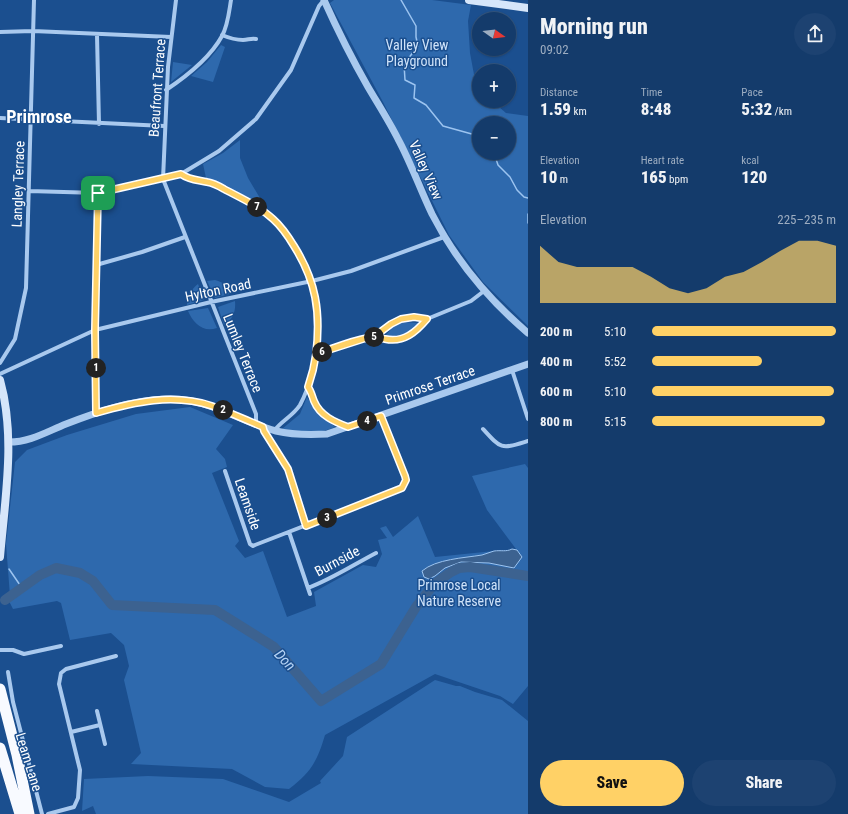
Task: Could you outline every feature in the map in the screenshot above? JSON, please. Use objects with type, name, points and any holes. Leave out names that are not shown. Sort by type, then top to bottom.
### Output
[{"type":"highway","points":[[0,689],[17,755],[29,814]]},
{"type":"highway","name":"Leam Lane","points":[[0,718],[29,814]]},
{"type":"highway","name":"Leam Lane","points":[[0,748],[20,814]]},
{"type":"main road","points":[[470,0],[528,8]]},
{"type":"main road","points":[[0,380],[6,405],[9,442],[0,557]]},
{"type":"street","name":"Langley Terrace","points":[[0,363],[14,339],[26,288],[34,0]]},
{"type":"street","name":"Beaufront Terrace","points":[[162,179],[166,90],[176,0]]},
{"type":"street","points":[[166,90],[204,59],[222,35],[227,22],[231,0]]},
{"type":"street","points":[[29,191],[98,193],[181,174],[219,151],[256,119],[291,70],[319,6],[324,0]]},
{"type":"street","name":"Valley View","points":[[324,0],[355,64],[398,140],[444,237],[455,254],[484,291],[528,333]]},
{"type":"street","points":[[0,32],[33,31],[97,35],[171,37]]},
{"type":"street","points":[[97,35],[99,124]]},
{"type":"street","points":[[222,35],[236,40],[246,40],[251,38],[256,39]]},
{"type":"street","points":[[0,118],[164,126]]},
{"type":"street","points":[[181,174],[191,179],[207,182],[222,188],[253,204],[271,217],[281,227],[292,242],[312,281],[318,309],[316,354],[313,370],[308,387],[300,404],[294,413],[274,431]]},
{"type":"street","name":"Lumley Terrace","points":[[162,179],[260,426],[288,469],[306,526]]},
{"type":"street","points":[[96,413],[95,330],[98,193]]},
{"type":"street","points":[[96,265],[142,252],[185,237]]},
{"type":"street","name":"Hylton Road","points":[[0,374],[95,330],[211,302],[312,281],[358,268],[444,237]]},
{"type":"street","points":[[375,336],[393,340],[408,337],[427,319],[471,301],[484,291]]},
{"type":"street","points":[[316,354],[375,336],[391,324],[401,319],[414,317],[427,319]]},
{"type":"street","name":"Primrose Terrace","points":[[9,442],[30,440],[55,428],[96,413],[147,401],[166,399],[181,399],[212,406],[274,431],[298,434],[327,434],[528,364]]},
{"type":"street","points":[[514,370],[528,419]]},
{"type":"street","points":[[308,387],[316,405],[322,413],[336,422],[348,427]]},
{"type":"street","points":[[289,532],[397,491],[404,486],[406,480],[405,476],[381,416]]},
{"type":"street","points":[[483,429],[501,447],[528,441]]},
{"type":"street","name":"Leamside","points":[[225,471],[251,544],[255,545],[289,532]]},
{"type":"street","name":"Burnside","points":[[289,532],[310,594]]},
{"type":"street","name":"Burnside","points":[[308,588],[338,575],[376,553]]},
{"type":"street","points":[[0,650],[13,650],[24,654],[61,646]]},
{"type":"street","points":[[48,814],[74,807],[77,802],[80,770],[59,684],[61,673],[66,669],[116,656]]},
{"type":"street","points":[[8,672],[13,702],[42,814]]},
{"type":"street","points":[[97,711],[105,744]]},
{"type":"street","points":[[71,732],[100,725]]},
{"type":"green space","name":"Valley View Playground","points":[[334,0],[432,0],[471,5],[468,21],[472,64],[472,108],[500,108],[506,113],[528,116],[528,326],[483,282],[449,235],[383,102],[330,3]]},
{"type":"green space","points":[[221,45],[225,47],[213,82],[191,76],[207,62]]},
{"type":"green space","points":[[173,62],[192,65],[171,82]]},
{"type":"green space","points":[[240,140],[240,158],[248,178],[267,210],[238,192],[206,178],[203,164],[223,153]]},
{"type":"green space","points":[[215,280],[226,285],[233,293],[215,298],[207,281]]},
{"type":"green space","points":[[198,284],[204,300],[187,305],[190,293]]},
{"type":"green space","points":[[235,301],[233,315],[230,321],[224,325],[218,307]]},
{"type":"green space","points":[[208,308],[217,328],[207,329],[199,326],[188,311]]},
{"type":"green space","points":[[403,322],[419,323],[412,330],[404,334],[385,336],[396,324]]},
{"type":"green space","points":[[307,397],[317,412],[335,427],[316,432],[282,429],[300,414]]},
{"type":"green space","name":"Primrose Local Nature Reserve","points":[[190,407],[233,425],[216,449],[225,459],[227,467],[212,473],[239,541],[235,546],[245,558],[263,551],[287,617],[316,606],[314,592],[363,565],[376,567],[382,554],[378,540],[387,538],[380,528],[386,526],[393,537],[418,516],[435,557],[494,551],[514,567],[522,557],[487,510],[472,476],[525,464],[528,468],[528,686],[513,704],[500,696],[435,674],[325,735],[316,759],[308,772],[289,789],[265,787],[232,769],[131,764],[141,753],[124,680],[129,666],[124,645],[111,633],[70,640],[61,603],[57,601],[13,609],[7,597],[10,596],[6,544],[15,462],[27,450],[67,435],[136,414]]},
{"type":"green space","points":[[435,680],[460,686],[502,700],[528,721],[528,814],[96,814],[93,806],[82,811],[84,779],[148,776],[223,779],[289,802],[321,783],[320,781],[343,756],[347,737]]},
{"type":"shaded area","points":[[512,549],[517,550],[522,557],[514,568],[489,563],[461,562],[445,568],[429,579],[424,577],[422,571],[442,561]]},
{"type":"waterway","points":[[401,0],[416,26],[418,46],[404,64],[405,80],[415,85],[414,98],[426,105],[443,126],[472,134]]},
{"type":"waterway","points":[[496,160],[498,165],[510,177],[517,190],[524,197],[528,198]]},
{"type":"waterway","points":[[528,214],[528,223]]},
{"type":"waterway","name":"Don","points":[[5,600],[40,575],[56,568],[80,573],[93,581],[112,605],[215,610],[274,647],[321,701],[381,664],[416,607],[434,584],[451,572],[459,568],[470,567],[528,576]]},
{"type":"waterway","points":[[9,569],[22,588]]},
{"type":"district","name":"Primrose","points":[[39,116]]},
{"type":"route","points":[[98,193],[95,330],[96,413],[134,403],[154,400],[181,399],[212,406],[263,427],[288,469],[306,526],[346,511],[404,486],[406,480],[405,476],[381,416],[348,427],[336,422],[322,413],[314,401],[308,387],[316,354],[375,336],[396,320],[414,317],[427,319],[408,337],[386,340],[375,336],[366,338],[316,354],[318,309],[312,281],[304,263],[286,234],[275,220],[261,209],[245,199],[214,184],[191,179],[181,174],[98,193]]}]
